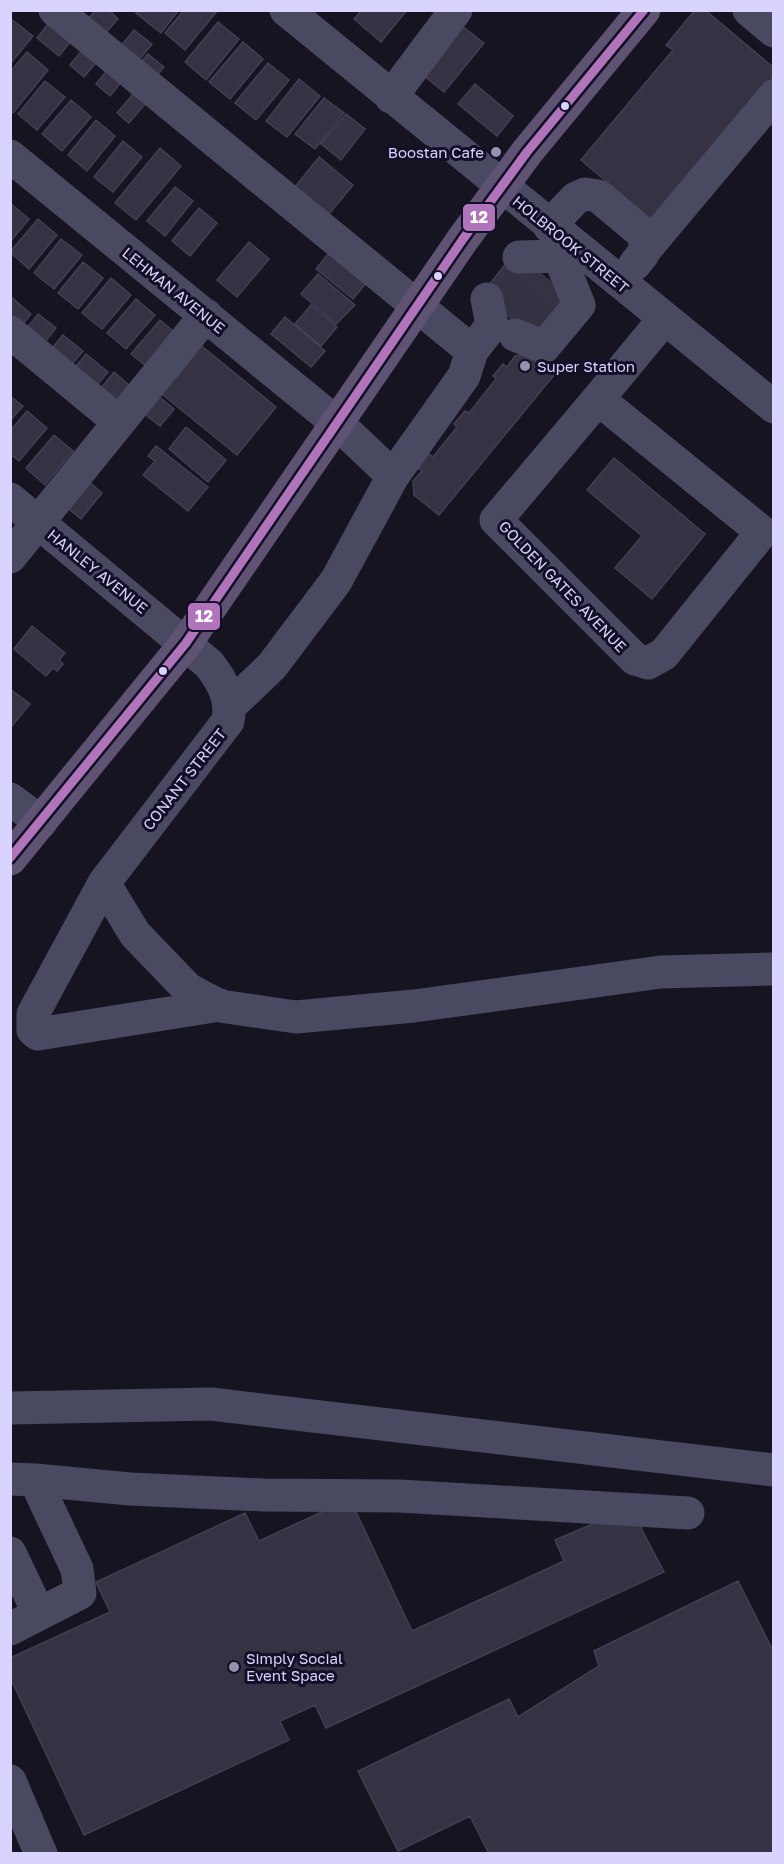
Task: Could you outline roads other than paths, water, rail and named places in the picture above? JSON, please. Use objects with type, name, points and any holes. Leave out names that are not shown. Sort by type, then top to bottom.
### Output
[{"type":"main road","points":[[10,859],[186,643],[526,152],[644,10]]},
{"type":"street","points":[[54,10],[416,308],[472,351]]},
{"type":"street","name":"HOLBROOK STREET","points":[[286,10],[501,188],[550,258],[619,283],[774,408]]},
{"type":"street","points":[[391,97],[456,10]]},
{"type":"street","points":[[749,10],[774,31]]},
{"type":"street","points":[[619,283],[774,96]]},
{"type":"street","name":"LEHMAN AVENUE","points":[[10,156],[338,424],[393,476]]},
{"type":"street","points":[[186,643],[217,674],[231,705],[272,666],[336,581],[393,476],[464,376],[472,351],[503,319],[544,347],[579,305],[550,258],[576,198],[585,194],[598,196],[641,232],[646,243],[644,251]]},
{"type":"street","points":[[10,557],[206,315]]},
{"type":"street","name":"GOLDEN GATES AVENUE","points":[[598,399],[768,524],[664,654],[648,663],[635,659],[496,520],[664,319]]},
{"type":"street","points":[[10,332],[119,422]]},
{"type":"street","name":"HANLEY AVENUE","points":[[10,499],[186,643]]},
{"type":"street","name":"CONANT STREET","points":[[220,1005],[38,1035],[33,1030],[33,1014],[104,883],[228,721],[231,705]]},
{"type":"street","points":[[10,799],[41,822]]},
{"type":"street","points":[[104,883],[135,934],[188,989],[220,1006],[297,1017],[414,1006],[661,972],[774,969]]},
{"type":"street","points":[[10,1408],[211,1404],[774,1470]]},
{"type":"street","points":[[23,1480],[130,1489],[264,1496],[400,1496],[688,1513]]},
{"type":"street","points":[[10,1629],[80,1593],[77,1569],[23,1480]]},
{"type":"street","points":[[10,1553],[39,1614]]},
{"type":"street","points":[[14,1796],[41,1854]]},
{"type":"tunnel","points":[[501,311],[534,269]]},
{"type":"tunnel","points":[[521,327],[555,285]]},
{"type":"place","name":"Boostan Cafe","points":[[496,152]]},
{"type":"place","name":"Super Station","points":[[525,366]]},
{"type":"place","name":"Simply Social Event Space","points":[[234,1667]]}]
